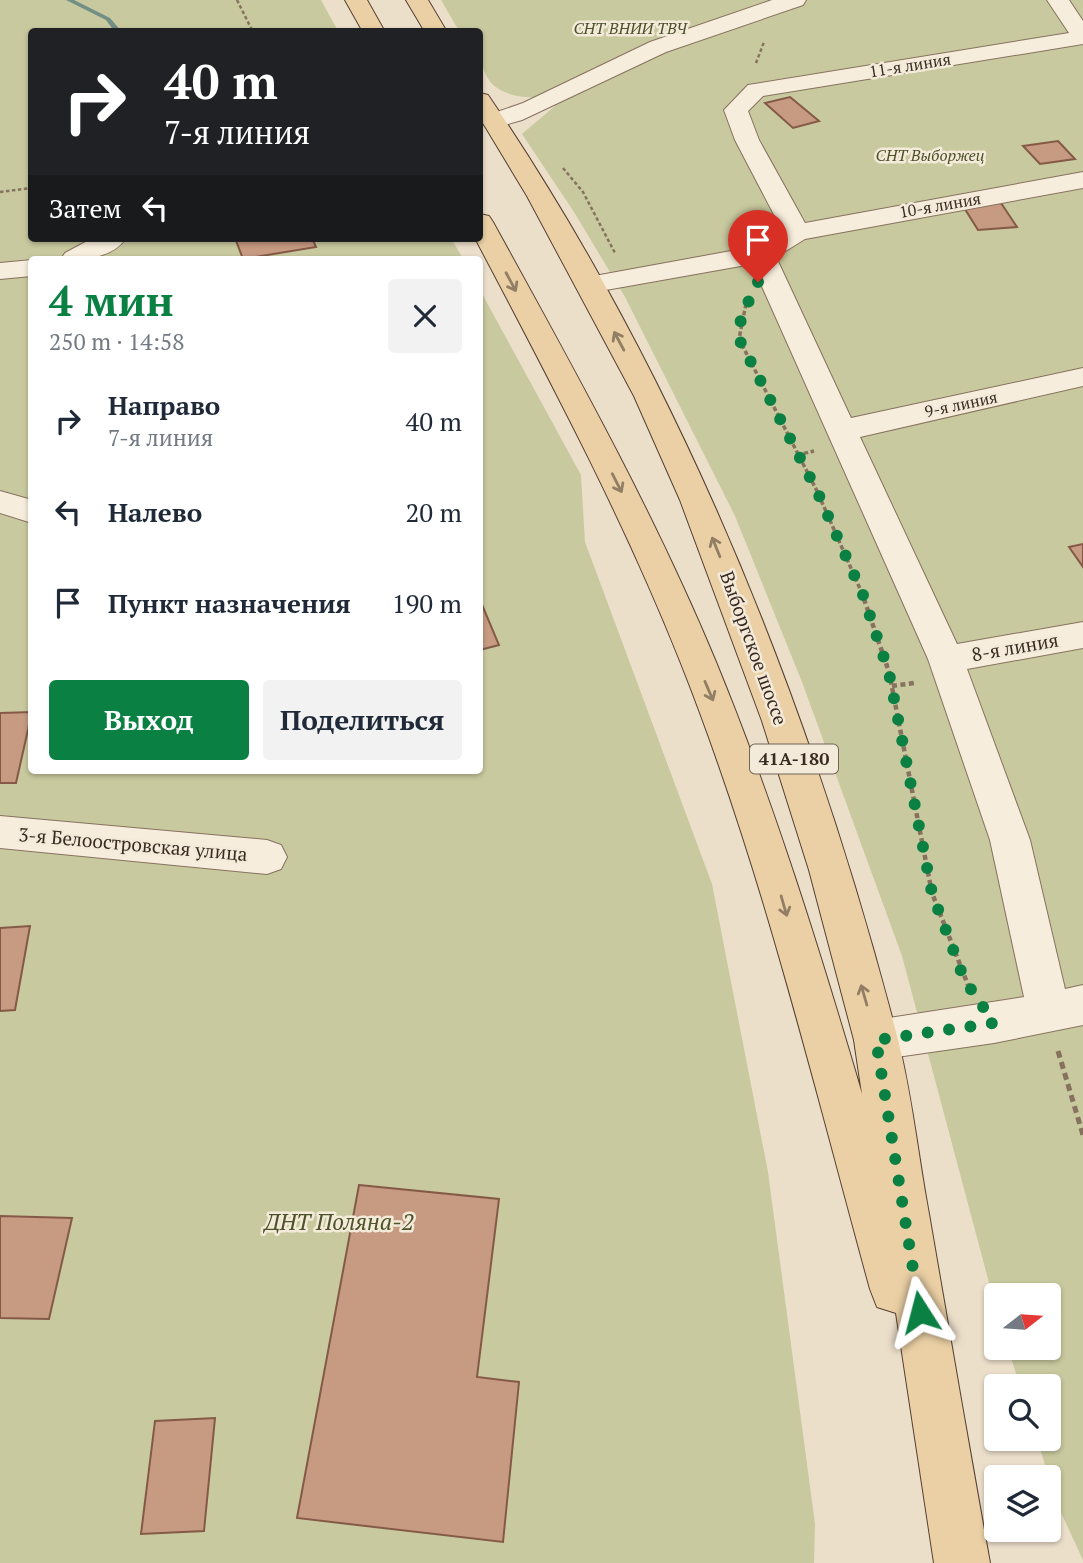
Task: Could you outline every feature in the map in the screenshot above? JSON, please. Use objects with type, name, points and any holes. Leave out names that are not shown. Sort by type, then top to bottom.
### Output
[{"type":"main road","points":[[356,0],[372,28]]},
{"type":"main road","points":[[417,0],[434,28]]},
{"type":"main road","name":"Выборгское шоссе","points":[[487,110],[589,285],[649,396],[696,500],[781,721],[829,870],[876,1040],[941,1449],[962,1563]]},
{"type":"main road","name":"Выборгское шоссе","points":[[483,228],[635,519],[723,724],[780,891],[941,1449]]},
{"type":"street","points":[[487,110],[532,110],[638,55],[740,17],[795,0]]},
{"type":"street","points":[[1058,0],[1083,37]]},
{"type":"street","name":"11-я линия","points":[[750,97],[1083,37]]},
{"type":"street","points":[[589,285],[764,260],[797,232],[747,140],[736,110],[750,97]]},
{"type":"street","name":"10-я линия","points":[[797,232],[1083,180]]},
{"type":"street","points":[[80,256],[106,242]]},
{"type":"street","points":[[764,260],[840,431],[947,659],[1066,1009],[994,1023],[876,1040]]},
{"type":"street","points":[[0,271],[28,268]]},
{"type":"street","name":"9-я линия","points":[[840,431],[1083,377]]},
{"type":"street","points":[[0,502],[28,511]]},
{"type":"street","name":"8-я линия","points":[[947,659],[1083,635]]},
{"type":"street","name":"3-я Белоостровская улица","points":[[0,832],[267,857]]},
{"type":"path","points":[[237,0],[251,28]]},
{"type":"path","points":[[740,17],[766,32],[760,60],[739,77],[750,97]]},
{"type":"path","points":[[0,191],[28,188]]},
{"type":"path","points":[[764,260],[741,317],[739,339],[817,491],[863,595],[889,673],[932,893],[964,979],[1009,1044],[1059,1056]]},
{"type":"path","points":[[1066,1009],[1059,1056],[1083,1135]]},
{"type":"green space","name":"ДНТ Поляна-2","points":[[0,0],[321,0],[336,28],[28,28],[28,242],[453,242],[461,256],[28,256],[28,774],[483,774],[483,295],[581,475],[585,542],[712,884],[768,1172],[815,1524],[814,1563],[0,1563]]},
{"type":"green space","points":[[441,0],[1083,0],[1083,1560],[1061,1512],[1061,1465],[1045,1465],[1041,1451],[1061,1451],[1061,1374],[1016,1374],[1012,1360],[1061,1360],[1061,1283],[989,1283],[902,956],[802,682],[735,516],[625,297],[574,212],[522,134],[555,106],[545,99],[512,95],[493,84],[483,67],[483,28],[457,28]]},
{"type":"building","points":[[790,97],[819,121],[793,128],[765,103]]},
{"type":"building","points":[[1058,141],[1075,159],[1040,164],[1023,146]]},
{"type":"building","points":[[1001,203],[1017,227],[978,230],[963,206]]},
{"type":"building","points":[[237,242],[314,242],[316,247],[261,256],[242,256]]},
{"type":"building","points":[[1083,544],[1083,567],[1069,547]]},
{"type":"building","points":[[483,607],[499,645],[483,649]]},
{"type":"building","points":[[28,712],[28,730],[16,783],[0,783],[0,713]]},
{"type":"building","points":[[30,926],[15,1010],[0,1011],[0,928]]},
{"type":"building","points":[[359,1185],[499,1199],[477,1377],[519,1382],[503,1542],[297,1518]]},
{"type":"building","points":[[0,1216],[72,1218],[49,1319],[0,1318]]},
{"type":"building","points":[[215,1418],[204,1531],[141,1534],[155,1421]]},
{"type":"waterway","points":[[69,0],[108,19],[116,28]]},
{"type":"route","points":[[758,282],[748,297],[741,317],[739,339],[817,491],[863,595],[889,673],[932,893],[964,979],[994,1023],[876,1040],[920,1312]]},
{"type":"park label","name":"СНТ ВНИИ ТВЧ","points":[[630,28]]},
{"type":"park label","name":"СНТ Выборжец","points":[[930,155]]}]
